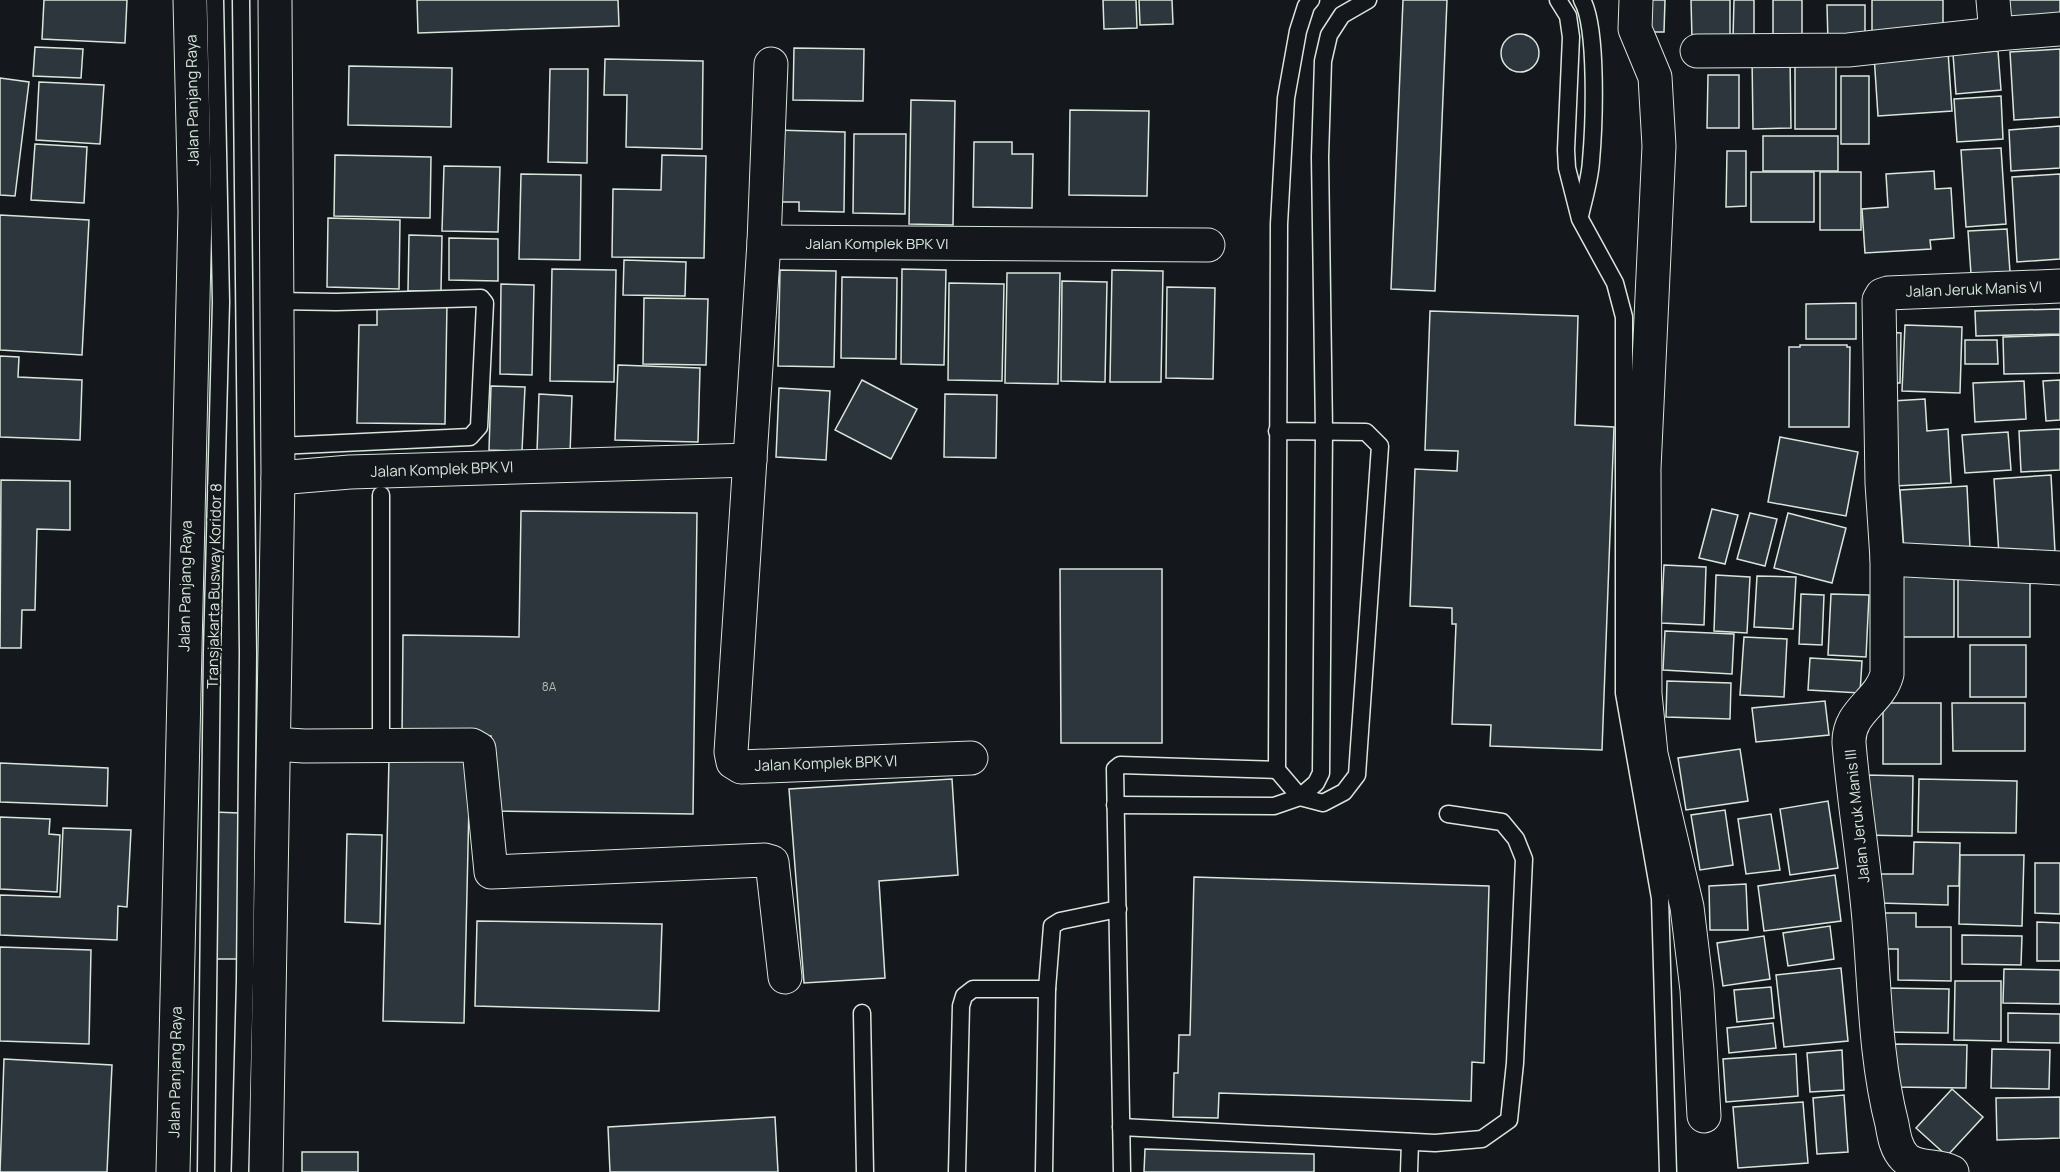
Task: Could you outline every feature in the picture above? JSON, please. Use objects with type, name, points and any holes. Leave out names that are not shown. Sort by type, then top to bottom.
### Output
[{"type":"street","name":"Jalan Panjang Raya","points":[[173,1172],[195,212],[190,0]]},
{"type":"street","points":[[266,1172],[279,478],[275,0]]},
{"type":"street","points":[[1636,0],[1635,29],[1655,77],[1659,146],[1644,469],[1645,694],[1651,754],[1687,907],[1697,990],[1704,1116]]},
{"type":"street","points":[[1994,0],[1996,34]]},
{"type":"street","points":[[1697,51],[1848,50],[2060,29]]},
{"type":"street","points":[[764,242],[771,64]]},
{"type":"street","name":"Jalan Komplek BPK VI","points":[[971,758],[741,767],[733,762],[731,752],[764,242],[1208,245]]},
{"type":"street","name":"Jalan Jeruk Manis VI","points":[[1888,293],[2060,286]]},
{"type":"street","name":"Jalan Jeruk Manis III","points":[[1888,293],[1881,295],[1879,300],[1882,483],[1887,559],[1887,674],[1885,683],[1852,723],[1849,734],[1856,817],[1869,919],[1883,1091],[1897,1146],[1905,1158],[1916,1165],[1947,1169],[1952,1172]]},
{"type":"street","name":"Jalan Komplek BPK VI","points":[[279,478],[362,471],[750,460]]},
{"type":"street","points":[[1887,559],[2060,568]]},
{"type":"street","points":[[274,744],[472,746],[479,749],[491,872],[765,860],[772,862],[785,976]]},
{"type":"lane","name":"Transjakarta Busway Koridor 8","points":[[206,1172],[212,652],[221,302],[215,0]]},
{"type":"lane","name":"Transjakarta Busway Koridor 8","points":[[240,1172],[245,981],[248,665],[241,0]]},
{"type":"lane","points":[[1277,431],[1366,432],[1380,446],[1357,775],[1344,792],[1323,803],[1300,797],[1277,770],[1277,431],[1279,224],[1286,98],[1298,31],[1306,6],[1311,0]]},
{"type":"lane","points":[[1115,805],[1274,806],[1300,797],[1316,783],[1321,773],[1324,430],[1320,157],[1323,61],[1329,35],[1342,15],[1368,0]]},
{"type":"lane","points":[[1558,0],[1568,16],[1571,37],[1567,168],[1580,219],[1615,283],[1624,317],[1624,693],[1660,898],[1668,1172]]},
{"type":"lane","points":[[1580,219],[1591,163],[1594,93],[1591,33],[1582,0]]},
{"type":"lane","points":[[277,301],[336,302],[481,298],[485,303],[479,427],[470,437],[278,446]]},
{"type":"lane","points":[[381,495],[381,746]]},
{"type":"lane","points":[[1122,1172],[1115,769],[1120,765],[1277,770]]},
{"type":"lane","points":[[1121,1127],[1435,1143],[1482,1139],[1509,1120],[1515,1063],[1524,859],[1516,839],[1502,822],[1448,814]]},
{"type":"lane","points":[[1044,1172],[1047,989],[1052,926],[1060,921],[1118,909]]},
{"type":"lane","points":[[957,1172],[961,1006],[964,996],[973,989],[1047,989]]},
{"type":"lane","points":[[862,1013],[865,1172]]},
{"type":"lane","points":[[1409,1172],[1410,1142]]},
{"type":"building","points":[[44,0],[127,0],[125,43],[42,39]]},
{"type":"building","points":[[417,0],[618,0],[619,26],[418,33]]},
{"type":"building","points":[[1103,0],[1136,0],[1137,28],[1104,29]]},
{"type":"building","points":[[1139,0],[1172,0],[1173,24],[1140,25]]},
{"type":"building","points":[[1403,0],[1447,0],[1435,291],[1391,289]]},
{"type":"building","points":[[1642,0],[1665,0],[1664,32],[1642,32]]},
{"type":"building","points":[[1691,0],[1730,0],[1730,39],[1692,39]]},
{"type":"building","points":[[1734,0],[1754,0],[1754,38],[1733,38]]},
{"type":"building","points":[[1773,0],[1802,0],[1802,41],[1773,41]]},
{"type":"building","points":[[1872,0],[1943,0],[1943,35],[1872,35]]},
{"type":"building","points":[[2005,0],[2060,0],[2060,22],[2006,24]]},
{"type":"building","points":[[1827,5],[1865,5],[1865,42],[1828,42]]},
{"type":"building","points":[[1520,34],[1534,39],[1539,53],[1534,67],[1520,72],[1506,67],[1501,53],[1506,39]]},
{"type":"building","points":[[35,47],[83,49],[81,78],[33,76]]},
{"type":"building","points":[[794,48],[864,49],[863,101],[793,100]]},
{"type":"building","points":[[2060,49],[2060,117],[2014,120],[2010,52]]},
{"type":"building","points":[[1948,51],[1952,111],[1878,116],[1874,55]]},
{"type":"building","points":[[1998,51],[2001,90],[1956,94],[1953,54]]},
{"type":"building","points":[[1752,57],[1790,57],[1791,128],[1753,129]]},
{"type":"building","points":[[1795,58],[1836,58],[1836,129],[1795,129]]},
{"type":"building","points":[[605,59],[703,61],[702,149],[626,147],[627,95],[604,95]]},
{"type":"building","points":[[349,66],[452,68],[451,127],[348,125]]},
{"type":"building","points":[[550,69],[588,69],[587,163],[548,162]]},
{"type":"building","points":[[1708,75],[1739,75],[1739,128],[1707,128]]},
{"type":"building","points":[[1841,76],[1869,76],[1869,144],[1841,144]]},
{"type":"building","points":[[0,78],[29,82],[15,196],[0,195]]},
{"type":"building","points":[[39,82],[104,85],[100,144],[36,140]]},
{"type":"building","points":[[2001,96],[2003,139],[1957,142],[1954,99]]},
{"type":"building","points":[[911,100],[955,101],[953,225],[909,224]]},
{"type":"building","points":[[1070,110],[1149,111],[1147,196],[1069,195]]},
{"type":"building","points":[[2060,126],[2060,168],[2011,171],[2009,130]]},
{"type":"building","points":[[775,130],[845,132],[844,212],[799,211],[799,202],[774,202]]},
{"type":"building","points":[[854,134],[906,134],[905,214],[853,213]]},
{"type":"building","points":[[1763,136],[1838,136],[1838,171],[1763,171]]},
{"type":"building","points":[[974,142],[1012,142],[1012,154],[1033,154],[1032,208],[973,207]]},
{"type":"building","points":[[35,144],[87,147],[84,203],[31,200]]},
{"type":"building","points":[[2001,148],[2006,224],[1966,227],[1961,150]]},
{"type":"building","points":[[1727,151],[1746,151],[1746,206],[1726,207]]},
{"type":"building","points":[[335,155],[431,157],[430,218],[334,216]]},
{"type":"building","points":[[662,155],[706,156],[704,258],[612,257],[613,189],[661,190]]},
{"type":"building","points":[[444,166],[500,167],[498,232],[442,231]]},
{"type":"building","points":[[1934,171],[1935,189],[1951,188],[1954,238],[1930,240],[1931,249],[1865,253],[1862,209],[1888,207],[1886,174]]},
{"type":"building","points":[[1751,172],[1814,172],[1814,222],[1751,222]]},
{"type":"building","points":[[1820,172],[1861,172],[1861,230],[1820,230]]},
{"type":"building","points":[[521,174],[581,175],[580,260],[519,259]]},
{"type":"building","points":[[2060,174],[2060,259],[2017,262],[2012,177]]},
{"type":"building","points":[[0,215],[89,220],[82,355],[0,350]]},
{"type":"building","points":[[328,218],[400,220],[399,289],[327,287]]},
{"type":"building","points":[[2007,229],[2010,272],[1971,274],[1968,231]]},
{"type":"building","points":[[409,235],[442,236],[441,291],[408,291]]},
{"type":"building","points":[[449,238],[498,239],[498,281],[449,280]]},
{"type":"building","points":[[624,260],[686,262],[685,296],[623,295]]},
{"type":"building","points":[[552,269],[616,270],[614,382],[550,381]]},
{"type":"building","points":[[902,269],[946,270],[944,365],[901,364]]},
{"type":"building","points":[[780,270],[836,271],[834,367],[778,366]]},
{"type":"building","points":[[1112,270],[1163,271],[1161,382],[1110,382]]},
{"type":"building","points":[[1007,273],[1060,273],[1058,384],[1005,383]]},
{"type":"building","points":[[842,277],[897,278],[896,359],[841,358]]},
{"type":"building","points":[[1062,281],[1107,282],[1105,382],[1061,381]]},
{"type":"building","points":[[949,283],[1004,284],[1002,381],[948,380]]},
{"type":"building","points":[[501,284],[534,285],[532,375],[500,374]]},
{"type":"building","points":[[1167,287],[1215,288],[1213,379],[1166,378]]},
{"type":"building","points":[[644,298],[708,299],[706,365],[643,364]]},
{"type":"building","points":[[377,301],[447,303],[445,424],[357,423],[359,325],[377,325]]},
{"type":"building","points":[[1856,303],[1856,339],[1806,339],[1806,304]]},
{"type":"building","points":[[2060,309],[2060,334],[1976,336],[1975,311]]},
{"type":"building","points":[[1430,311],[1578,316],[1575,425],[1614,427],[1602,750],[1490,746],[1491,725],[1452,724],[1456,624],[1452,624],[1452,608],[1410,606],[1415,469],[1457,471],[1458,451],[1425,450]]},
{"type":"building","points":[[1905,325],[1962,327],[1960,393],[1902,391]]},
{"type":"building","points":[[1885,332],[1901,333],[1900,383],[1884,383]]},
{"type":"building","points":[[2060,335],[2060,373],[2004,374],[2003,337]]},
{"type":"building","points":[[1965,340],[1997,340],[1998,364],[1965,364]]},
{"type":"building","points":[[1800,345],[1847,345],[1850,347],[1849,427],[1789,427],[1789,347],[1800,347]]},
{"type":"building","points":[[0,356],[19,357],[18,377],[82,380],[80,440],[0,437]]},
{"type":"building","points":[[618,365],[700,368],[698,442],[615,440]]},
{"type":"building","points":[[862,380],[917,409],[891,459],[835,430]]},
{"type":"building","points":[[2060,380],[2060,420],[2046,421],[2043,381]]},
{"type":"building","points":[[2024,381],[2026,419],[1975,422],[1973,383]]},
{"type":"building","points":[[491,386],[525,387],[522,451],[489,450]]},
{"type":"building","points":[[779,388],[830,391],[826,460],[776,457]]},
{"type":"building","points":[[539,394],[572,396],[570,454],[537,452]]},
{"type":"building","points":[[945,394],[997,395],[996,458],[944,457]]},
{"type":"building","points":[[1925,399],[1927,431],[1948,429],[1951,483],[1895,486],[1892,401]]},
{"type":"building","points":[[2060,429],[2060,470],[2021,472],[2019,431]]},
{"type":"building","points":[[2008,432],[2011,470],[1965,473],[1962,435]]},
{"type":"building","points":[[1780,437],[1858,452],[1846,516],[1768,502]]},
{"type":"building","points":[[2051,475],[2055,552],[1999,555],[1994,479]]},
{"type":"building","points":[[1,480],[70,481],[70,530],[37,529],[35,610],[22,610],[21,648],[0,648]]},
{"type":"building","points":[[1967,486],[1970,548],[1904,551],[1900,490]]},
{"type":"building","points":[[1712,509],[1738,515],[1725,564],[1699,558]]},
{"type":"building","points":[[521,511],[697,513],[693,814],[491,811],[491,736],[402,735],[403,635],[519,637]]},
{"type":"building","points":[[1750,513],[1777,519],[1765,566],[1737,559]]},
{"type":"building","points":[[1788,513],[1846,528],[1832,583],[1774,568]]},
{"type":"building","points":[[1664,565],[1706,567],[1704,625],[1661,623]]},
{"type":"building","points":[[1060,569],[1162,569],[1162,743],[1061,743]]},
{"type":"building","points":[[1716,575],[1750,577],[1747,633],[1714,631]]},
{"type":"building","points":[[1954,575],[1954,637],[1895,637],[1894,576]]},
{"type":"building","points":[[1757,576],[1796,577],[1793,629],[1754,627]]},
{"type":"building","points":[[1958,577],[2030,577],[2030,637],[1958,637]]},
{"type":"building","points":[[1801,594],[1824,595],[1822,645],[1799,644]]},
{"type":"building","points":[[1831,594],[1869,595],[1866,657],[1828,655]]},
{"type":"building","points":[[1665,631],[1734,634],[1732,674],[1663,670]]},
{"type":"building","points":[[1744,637],[1787,639],[1784,697],[1740,695]]},
{"type":"building","points":[[1970,645],[2026,645],[2026,697],[1970,697]]},
{"type":"building","points":[[1810,658],[1862,661],[1860,693],[1808,690]]},
{"type":"building","points":[[1667,681],[1731,683],[1730,719],[1666,717]]},
{"type":"building","points":[[1825,701],[1829,735],[1756,742],[1752,708]]},
{"type":"building","points":[[1883,703],[1941,703],[1941,764],[1883,764]]},
{"type":"building","points":[[1952,703],[2025,703],[2025,751],[1953,751]]},
{"type":"building","points":[[1740,749],[1748,801],[1686,810],[1678,758]]},
{"type":"building","points":[[389,758],[470,760],[464,1023],[383,1021]]},
{"type":"building","points":[[0,763],[108,768],[107,806],[0,802]]},
{"type":"building","points":[[1864,775],[1913,776],[1912,836],[1863,835]]},
{"type":"building","points":[[952,779],[958,875],[879,881],[885,978],[804,983],[789,789]]},
{"type":"building","points":[[1919,779],[2017,781],[2016,833],[1918,832]]},
{"type":"building","points":[[1828,801],[1838,868],[1790,875],[1780,809]]},
{"type":"building","points":[[1725,810],[1733,865],[1700,870],[1691,815]]},
{"type":"building","points":[[214,812],[239,813],[238,959],[213,959]]},
{"type":"building","points":[[1771,814],[1780,870],[1746,874],[1738,819]]},
{"type":"building","points":[[0,817],[50,819],[49,834],[60,835],[57,892],[0,889]]},
{"type":"building","points":[[63,828],[131,830],[127,907],[118,906],[117,940],[0,935],[0,895],[60,897]]},
{"type":"building","points":[[347,834],[382,835],[380,924],[345,922]]},
{"type":"building","points":[[1914,842],[1960,843],[1959,886],[1948,886],[1948,905],[1880,903],[1881,874],[1913,874]]},
{"type":"building","points":[[1960,855],[2024,855],[2022,926],[1959,924]]},
{"type":"building","points":[[2035,863],[2060,863],[2060,914],[2035,913]]},
{"type":"building","points":[[1835,875],[1841,921],[1764,931],[1758,886]]},
{"type":"building","points":[[1194,877],[1489,886],[1484,1063],[1472,1062],[1471,1101],[1219,1093],[1218,1118],[1173,1117],[1174,1073],[1178,1073],[1179,1035],[1190,1035]]},
{"type":"building","points":[[1746,884],[1748,930],[1710,930],[1709,886]]},
{"type":"building","points":[[1883,913],[1916,913],[1916,927],[1951,927],[1951,981],[1898,980],[1898,949],[1882,949]]},
{"type":"building","points":[[477,921],[662,924],[659,1011],[475,1006]]},
{"type":"building","points":[[2037,922],[2060,923],[2060,961],[2037,961]]},
{"type":"building","points":[[1830,926],[1834,959],[1788,966],[1783,933]]},
{"type":"building","points":[[1962,935],[2022,936],[2021,965],[1962,964]]},
{"type":"building","points":[[1764,936],[1770,979],[1723,986],[1717,943]]},
{"type":"building","points":[[0,947],[91,950],[89,1044],[0,1041]]},
{"type":"building","points":[[1841,968],[1848,1041],[1784,1047],[1776,975]]},
{"type":"building","points":[[2004,969],[2060,970],[2060,1004],[2003,1003]]},
{"type":"building","points":[[1955,981],[2001,981],[2001,1041],[1954,1040]]},
{"type":"building","points":[[1771,987],[1774,1018],[1737,1022],[1734,990]]},
{"type":"building","points":[[1886,988],[1949,989],[1948,1033],[1885,1032]]},
{"type":"building","points":[[2008,1013],[2060,1014],[2060,1043],[2008,1042]]},
{"type":"building","points":[[1773,1023],[1776,1048],[1729,1053],[1727,1028]]},
{"type":"building","points":[[1893,1044],[1967,1045],[1966,1088],[1893,1087]]},
{"type":"building","points":[[1992,1049],[2050,1050],[2049,1089],[1991,1088]]},
{"type":"building","points":[[1842,1050],[1844,1090],[1810,1092],[1807,1053]]},
{"type":"building","points":[[1796,1054],[1798,1096],[1726,1102],[1723,1059]]},
{"type":"building","points":[[4,1059],[112,1065],[107,1172],[0,1172]]},
{"type":"building","points":[[1952,1089],[1983,1117],[1947,1156],[1916,1128]]},
{"type":"building","points":[[1844,1095],[1848,1152],[1817,1154],[1813,1098]]},
{"type":"building","points":[[2060,1097],[2060,1138],[1997,1140],[1996,1098]]},
{"type":"building","points":[[1803,1102],[1808,1163],[1738,1168],[1733,1107]]},
{"type":"building","points":[[775,1117],[778,1172],[610,1172],[608,1127]]},
{"type":"building","points":[[1145,1149],[1314,1154],[1314,1172],[1144,1172]]},
{"type":"building","points":[[302,1152],[358,1152],[358,1172],[302,1172]]}]
